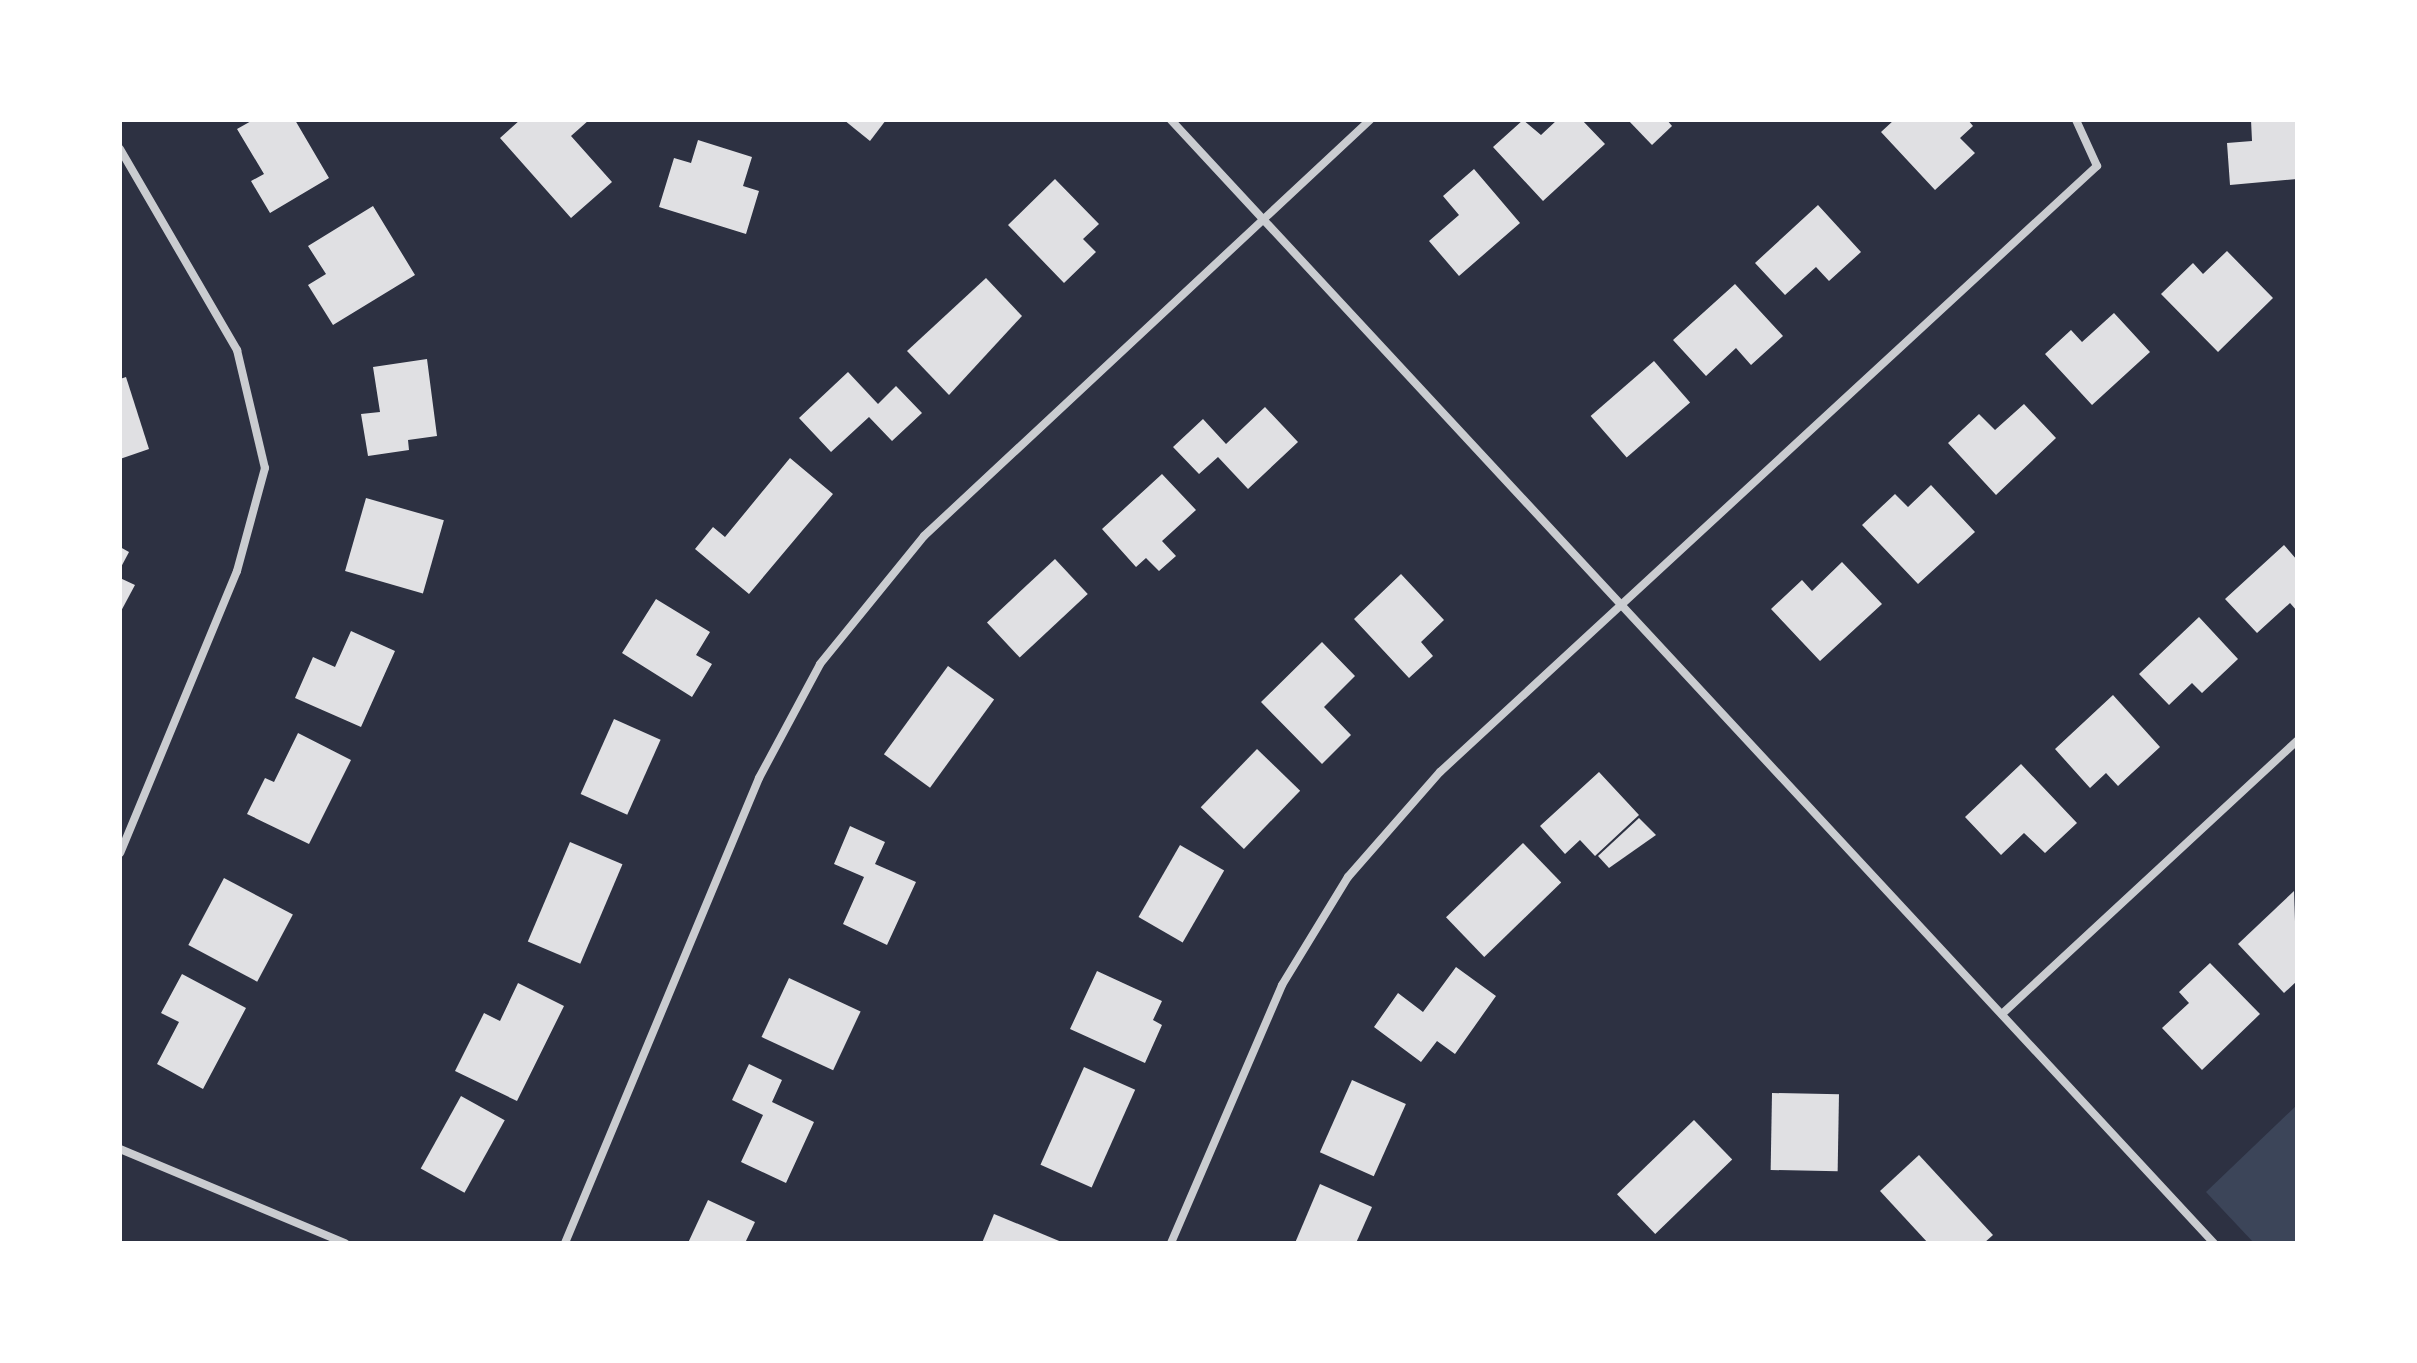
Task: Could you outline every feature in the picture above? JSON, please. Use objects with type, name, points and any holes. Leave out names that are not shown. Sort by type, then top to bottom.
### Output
[{"type":"street","points":[[1171,120],[2214,1243]]},
{"type":"street","points":[[565,1243],[759,778],[820,664],[924,536],[1370,120]]},
{"type":"street","points":[[1171,1243],[1282,985],[1348,877],[1440,772],[2097,166],[2076,120]]},
{"type":"street","points":[[120,149],[237,350],[265,468],[237,571],[120,853]]},
{"type":"street","points":[[2002,1014],[2297,741]]},
{"type":"street","points":[[120,1149],[345,1243]]},
{"type":"shaded area","points":[[2297,1105],[2297,1243],[2254,1243],[2206,1192]]},
{"type":"building","points":[[253,120],[295,120],[329,178],[270,213],[251,181],[264,174],[237,129]]},
{"type":"building","points":[[520,120],[589,120],[571,136],[612,182],[571,218],[500,138]]},
{"type":"building","points":[[844,120],[886,120],[870,141]]},
{"type":"building","points":[[1523,120],[1541,135],[1557,120],[1582,120],[1605,144],[1543,201],[1493,147]]},
{"type":"building","points":[[1628,120],[1667,120],[1672,126],[1652,145]]},
{"type":"building","points":[[1894,120],[1968,120],[1973,126],[1960,138],[1975,153],[1935,190],[1881,132]]},
{"type":"building","points":[[2251,120],[2297,120],[2297,179],[2230,185],[2227,143],[2252,141]]},
{"type":"building","points":[[698,140],[752,157],[743,186],[759,191],[746,234],[659,207],[674,158],[691,163]]},
{"type":"building","points":[[1474,169],[1520,223],[1459,276],[1429,241],[1459,215],[1443,196]]},
{"type":"building","points":[[1055,179],[1099,224],[1083,239],[1096,252],[1064,283],[1008,225]]},
{"type":"building","points":[[1818,205],[1861,252],[1829,281],[1816,267],[1785,295],[1755,263]]},
{"type":"building","points":[[373,206],[415,275],[333,325],[308,285],[326,274],[308,246]]},
{"type":"building","points":[[2227,251],[2273,298],[2218,352],[2161,294],[2193,263],[2203,274]]},
{"type":"building","points":[[986,278],[1022,316],[949,395],[907,351]]},
{"type":"building","points":[[1735,284],[1783,336],[1751,365],[1736,348],[1706,376],[1673,340]]},
{"type":"building","points":[[2114,313],[2150,352],[2092,405],[2045,354],[2071,330],[2082,342]]},
{"type":"building","points":[[427,359],[437,436],[408,440],[409,450],[368,456],[361,414],[380,412],[373,367]]},
{"type":"building","points":[[1654,361],[1690,403],[1627,458],[1591,416]]},
{"type":"building","points":[[848,372],[878,404],[896,386],[922,413],[892,441],[869,417],[831,452],[799,418]]},
{"type":"building","points":[[126,377],[149,449],[120,459],[120,379]]},
{"type":"building","points":[[2024,404],[2056,438],[1996,495],[1948,443],[1979,414],[1995,430]]},
{"type":"building","points":[[1265,407],[1298,442],[1248,489],[1218,457],[1199,474],[1173,447],[1203,419],[1226,444]]},
{"type":"building","points":[[790,458],[833,494],[749,594],[695,549],[713,527],[725,537]]},
{"type":"building","points":[[1162,474],[1196,510],[1162,541],[1176,556],[1159,571],[1146,558],[1136,567],[1102,529]]},
{"type":"building","points":[[1931,485],[1975,532],[1918,584],[1862,525],[1895,494],[1908,507]]},
{"type":"building","points":[[366,498],[444,520],[423,593],[345,571]]},
{"type":"building","points":[[2284,545],[2297,560],[2297,611],[2290,603],[2257,633],[2225,599]]},
{"type":"building","points":[[120,547],[129,552],[120,569]]},
{"type":"building","points":[[1055,559],[1088,594],[1020,658],[987,622]]},
{"type":"building","points":[[1842,562],[1882,604],[1820,661],[1771,609],[1802,580],[1812,591]]},
{"type":"building","points":[[1401,574],[1444,620],[1421,642],[1433,656],[1409,678],[1354,619]]},
{"type":"building","points":[[120,578],[135,585],[120,613]]},
{"type":"building","points":[[656,599],[710,632],[696,655],[712,664],[692,697],[622,653]]},
{"type":"building","points":[[2199,617],[2238,659],[2202,693],[2192,683],[2169,705],[2139,674]]},
{"type":"building","points":[[351,631],[395,651],[361,727],[295,698],[313,657],[335,667]]},
{"type":"building","points":[[1322,642],[1355,676],[1324,707],[1351,735],[1322,764],[1261,702]]},
{"type":"building","points":[[948,666],[994,700],[930,788],[884,754]]},
{"type":"building","points":[[2113,695],[2160,747],[2118,786],[2106,773],[2090,788],[2055,749]]},
{"type":"building","points":[[614,719],[661,740],[627,815],[581,794]]},
{"type":"building","points":[[298,733],[351,760],[309,844],[247,814],[265,778],[274,782]]},
{"type":"building","points":[[1257,749],[1300,791],[1244,849],[1201,807]]},
{"type":"building","points":[[2021,764],[2077,823],[2045,853],[2024,833],[2001,855],[1965,817]]},
{"type":"building","points":[[1599,772],[1639,815],[1595,856],[1580,840],[1565,854],[1540,826]]},
{"type":"building","points":[[1639,818],[1656,835],[1609,868],[1598,856]]},
{"type":"building","points":[[850,826],[885,842],[875,864],[916,882],[887,945],[843,924],[864,877],[834,864]]},
{"type":"building","points":[[570,842],[622,864],[580,964],[528,941]]},
{"type":"building","points":[[1523,843],[1561,883],[1484,957],[1446,917]]},
{"type":"building","points":[[1180,845],[1224,871],[1183,942],[1138,917]]},
{"type":"building","points":[[224,878],[293,915],[257,982],[188,945]]},
{"type":"building","points":[[2294,891],[2297,981],[2284,993],[2238,944]]},
{"type":"building","points":[[2210,963],[2260,1014],[2202,1070],[2162,1028],[2189,1003],[2179,992]]},
{"type":"building","points":[[1456,967],[1496,996],[1455,1054],[1437,1041],[1421,1062],[1374,1027],[1398,993],[1423,1012]]},
{"type":"building","points":[[1097,971],[1162,1001],[1153,1020],[1162,1025],[1145,1063],[1070,1029]]},
{"type":"building","points":[[182,974],[246,1008],[203,1089],[157,1064],[179,1022],[161,1013]]},
{"type":"building","points":[[789,978],[861,1011],[833,1070],[762,1037]]},
{"type":"building","points":[[518,983],[564,1006],[517,1101],[455,1071],[484,1013],[500,1021]]},
{"type":"building","points":[[749,1064],[782,1080],[772,1102],[814,1122],[786,1183],[741,1162],[763,1115],[732,1100]]},
{"type":"building","points":[[1084,1067],[1135,1090],[1092,1188],[1040,1165]]},
{"type":"building","points":[[1352,1080],[1406,1104],[1374,1176],[1320,1152]]},
{"type":"building","points":[[1772,1093],[1839,1094],[1838,1171],[1771,1170]]},
{"type":"building","points":[[461,1096],[505,1120],[464,1193],[421,1169]]},
{"type":"building","points":[[1694,1120],[1732,1160],[1655,1234],[1617,1194]]},
{"type":"building","points":[[1919,1155],[1993,1235],[1984,1243],[1928,1243],[1880,1191]]},
{"type":"building","points":[[1320,1184],[1372,1207],[1356,1243],[1295,1243]]},
{"type":"building","points":[[708,1200],[755,1222],[745,1243],[688,1243]]},
{"type":"building","points":[[994,1214],[1064,1243],[982,1243]]}]
